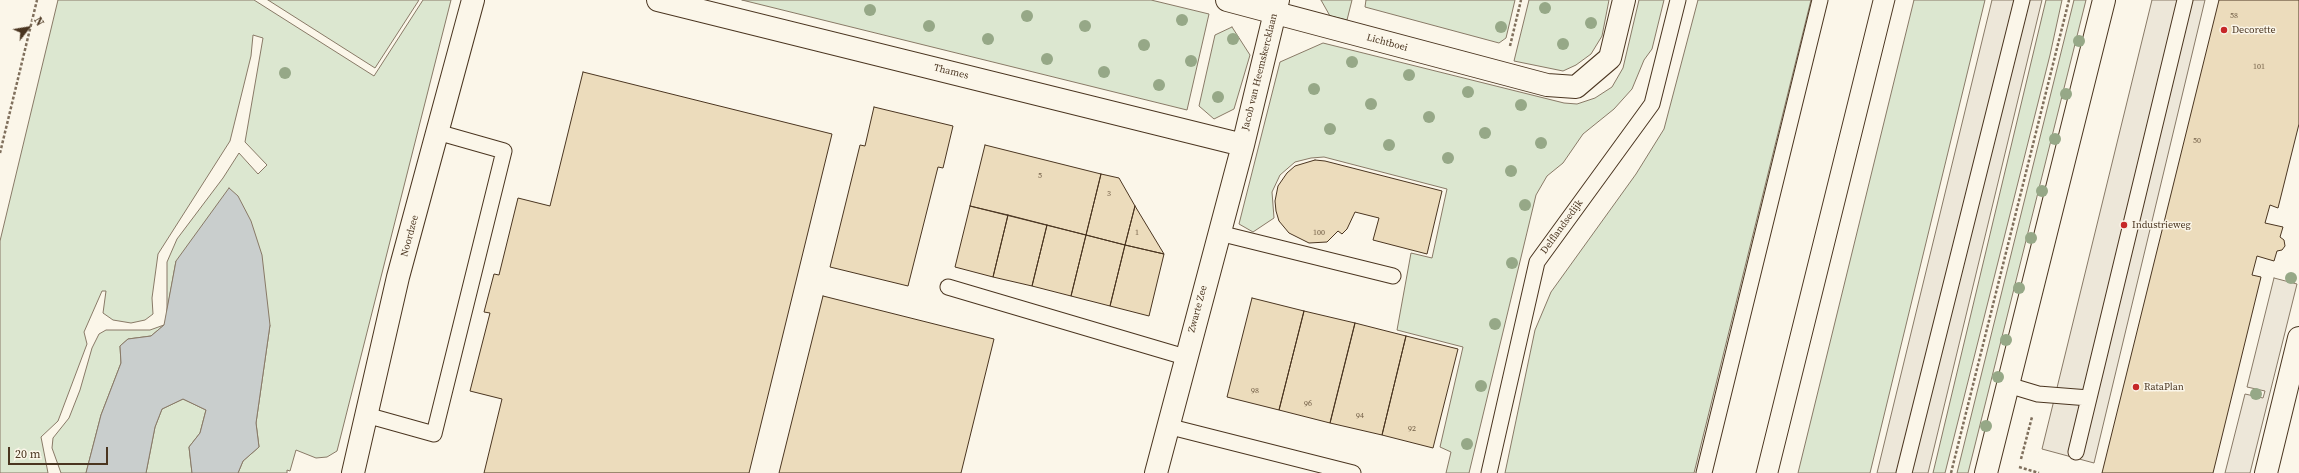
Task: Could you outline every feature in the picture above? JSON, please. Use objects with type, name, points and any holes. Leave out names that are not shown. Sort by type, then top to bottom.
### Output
[{"type":"street","name":"Noordzee","points":[[353,473],[398,277],[473,0]]},
{"type":"street","name":"Thames","points":[[658,0],[1243,145]]},
{"type":"street","name":"Lichtboei","points":[[1227,0],[1276,6],[1503,73],[1547,84],[1576,87],[1610,58],[1624,0]]},
{"type":"street","points":[[1986,473],[2104,0]]},
{"type":"street","name":"Jacob van Heemskercklaan","points":[[1243,145],[1276,6]]},
{"type":"street","name":"Zwarte Zee","points":[[1156,473],[1167,426],[1243,145]]},
{"type":"street","points":[[2266,473],[2299,338]]},
{"type":"lane","name":"Delflandsedijk","points":[[1489,473],[1537,262],[1652,104],[1678,0]]},
{"type":"lane","points":[[1704,473],[1820,0]]},
{"type":"lane","points":[[1904,473],[2022,0]]},
{"type":"lane","points":[[2076,452],[2185,0]]},
{"type":"lane","points":[[366,415],[434,434],[504,151],[437,132]]},
{"type":"lane","points":[[1219,233],[1393,276]]},
{"type":"lane","points":[[948,287],[1186,357]]},
{"type":"lane","points":[[2008,385],[2038,394],[2089,398]]},
{"type":"lane","points":[[1167,426],[1353,473]]},
{"type":"path","points":[[0,153],[37,0]]},
{"type":"path","points":[[1503,73],[1521,0]]},
{"type":"path","points":[[1951,473],[2069,0]]},
{"type":"path","points":[[2019,467],[2039,473]]},
{"type":"green space","points":[[58,0],[254,0],[374,76],[423,0],[451,0],[337,451],[327,457],[316,458],[296,450],[290,471],[287,470],[287,473],[238,473],[243,461],[259,447],[256,423],[270,325],[176,261],[167,311],[167,262],[177,239],[223,178],[239,153],[258,174],[267,165],[245,142],[263,38],[253,35],[251,56],[230,141],[158,254],[152,298],[153,314],[145,320],[131,323],[113,320],[103,313],[106,291],[102,291],[84,332],[87,344],[58,421],[41,437],[48,473],[0,473],[0,241]]},
{"type":"green space","points":[[268,0],[419,0],[375,68]]},
{"type":"green space","points":[[742,0],[1151,0],[1209,14],[1187,110]]},
{"type":"green space","points":[[1321,0],[1352,0],[1347,20],[1330,16]]},
{"type":"green space","points":[[1366,0],[1515,0],[1506,38],[1499,43],[1365,7]]},
{"type":"green space","points":[[1529,0],[1609,0],[1602,36],[1591,54],[1576,65],[1563,71],[1514,61]]},
{"type":"green space","points":[[1639,0],[1664,0],[1652,49],[1644,60],[1632,89],[1614,109],[1583,134],[1563,163],[1547,176],[1536,195],[1469,473],[1446,473],[1451,452],[1440,447],[1463,347],[1397,330],[1411,253],[1432,258],[1447,189],[1324,157],[1311,158],[1295,162],[1280,175],[1272,192],[1274,218],[1253,232],[1239,224],[1280,62],[1323,43],[1564,103],[1577,104],[1595,98],[1612,87],[1623,68]]},
{"type":"green space","points":[[1698,0],[1811,0],[1694,473],[1505,473],[1535,330],[1551,292],[1636,174],[1664,129]]},
{"type":"green space","points":[[1914,0],[1985,0],[1870,473],[1798,473]]},
{"type":"green space","points":[[2046,0],[2062,0],[2050,55],[1945,473],[1933,473]]},
{"type":"green space","points":[[2074,0],[2086,0],[1968,473],[1957,473]]},
{"type":"green space","points":[[1232,27],[1250,55],[1234,109],[1214,119],[1199,106],[1215,35]]},
{"type":"green space","points":[[164,325],[151,336],[128,339],[120,346],[121,363],[101,415],[86,473],[61,473],[52,448],[53,438],[69,418],[80,390],[92,348],[99,334],[106,330],[150,330]]},
{"type":"green space","points":[[183,399],[206,410],[200,433],[189,447],[192,473],[146,473],[155,427],[162,409]]},
{"type":"shaded area","points":[[1992,0],[2042,0],[1928,473],[1877,473]]},
{"type":"shaded area","name":"Industrieweg","points":[[2152,0],[2205,0],[2094,463],[2042,449]]},
{"type":"shaded area","points":[[229,188],[238,196],[251,221],[262,255],[270,325],[256,423],[259,447],[243,461],[238,473],[192,473],[189,447],[200,433],[206,410],[183,399],[162,409],[155,427],[146,473],[86,473],[101,415],[121,363],[120,346],[128,339],[151,336],[164,325],[176,261]]},
{"type":"shaded area","points":[[2274,278],[2297,284],[2250,473],[2225,473],[2245,394],[2263,398],[2265,391],[2247,387]]},
{"type":"building","points":[[2219,0],[2299,0],[2299,124],[2278,208],[2270,205],[2265,223],[2283,227],[2280,237],[2284,240],[2285,246],[2282,250],[2277,251],[2274,261],[2257,256],[2252,275],[2261,277],[2213,473],[2102,473]]},
{"type":"building","points":[[583,72],[832,134],[749,473],[484,473],[502,399],[470,391],[490,313],[484,312],[494,274],[499,275],[518,198],[550,206]]},
{"type":"building","points":[[874,107],[953,126],[943,168],[938,167],[908,286],[830,267],[860,145],[865,146]]},
{"type":"building","points":[[985,145],[1101,174],[1086,235],[970,206]]},
{"type":"building","points":[[1315,160],[1325,161],[1442,191],[1427,254],[1373,240],[1379,218],[1355,212],[1347,229],[1342,234],[1338,231],[1327,242],[1309,243],[1289,233],[1279,221],[1276,211],[1275,201],[1278,186],[1287,173],[1295,166]]},
{"type":"building","points":[[1101,174],[1119,178],[1135,206],[1125,245],[1086,235]]},
{"type":"building","points":[[970,206],[1008,215],[993,277],[955,267]]},
{"type":"building","points":[[1135,206],[1164,254],[1125,245]]},
{"type":"building","points":[[1008,215],[1047,225],[1032,286],[993,277]]},
{"type":"building","points":[[1047,225],[1086,235],[1071,296],[1032,286]]},
{"type":"building","points":[[1086,235],[1125,245],[1110,306],[1071,296]]},
{"type":"building","points":[[1125,245],[1164,254],[1149,316],[1110,306]]},
{"type":"building","points":[[823,296],[994,339],[961,473],[779,473]]},
{"type":"building","points":[[1252,298],[1304,311],[1279,410],[1227,397]]},
{"type":"building","points":[[1304,311],[1355,323],[1330,423],[1279,410]]},
{"type":"building","points":[[1355,323],[1406,336],[1382,435],[1330,423]]},
{"type":"building","points":[[1406,336],[1458,349],[1433,448],[1382,435]]},
{"type":"tram line","points":[[1756,473],[1873,0]]},
{"type":"tram line","points":[[1778,473],[1895,0]]},
{"type":"place","name":"Decorette","points":[[2224,30]]},
{"type":"place","name":"Industrieweg","points":[[2124,225]]},
{"type":"place","name":"RataPlan","points":[[2136,387]]}]
